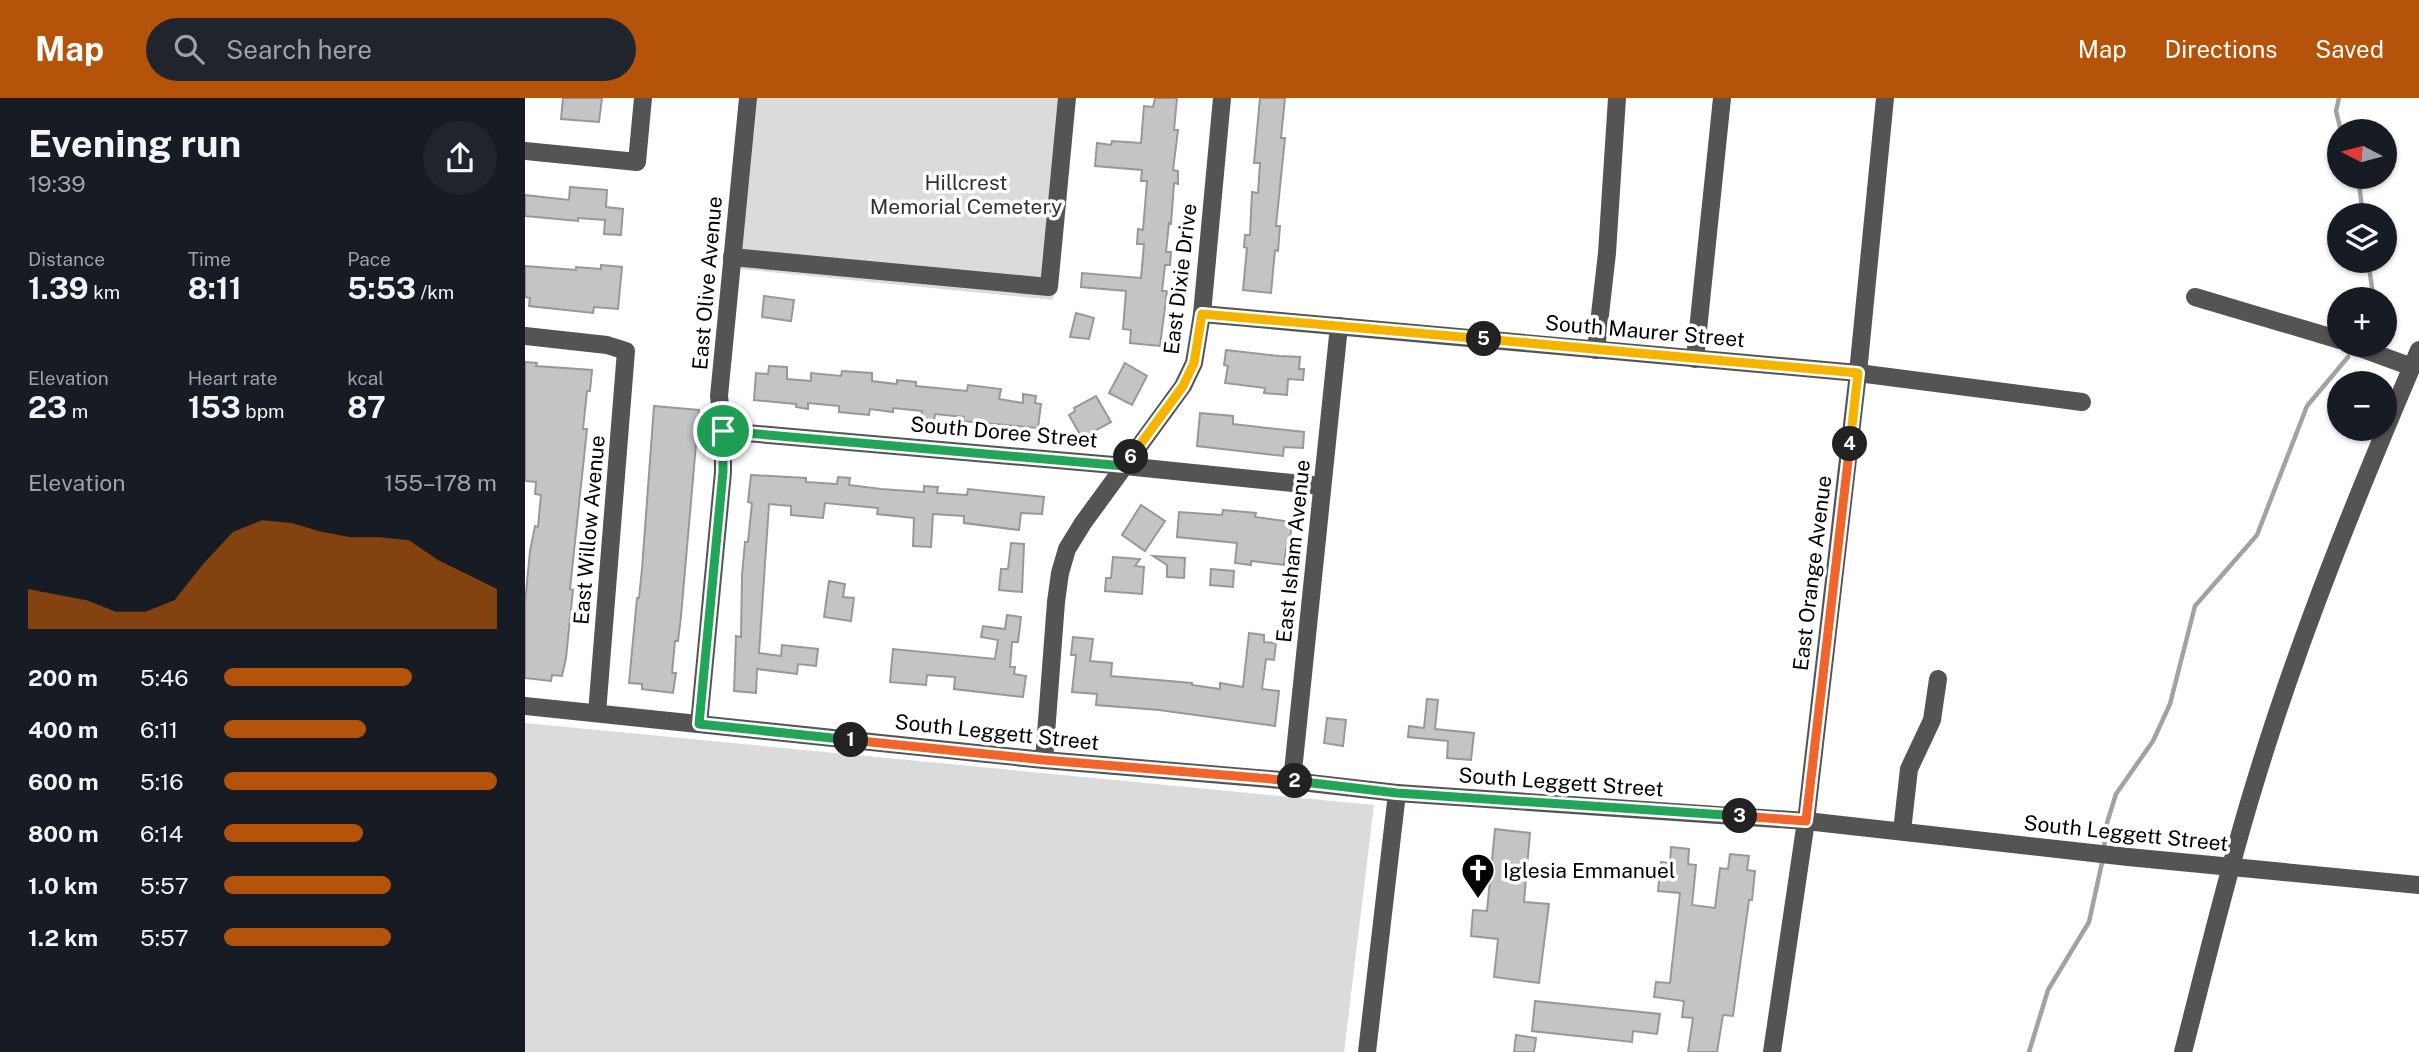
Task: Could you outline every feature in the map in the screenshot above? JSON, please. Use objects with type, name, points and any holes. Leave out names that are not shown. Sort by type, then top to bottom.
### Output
[{"type":"street","points":[[525,151],[637,162],[643,98]]},
{"type":"street","name":"East Olive Avenue","points":[[699,724],[723,472],[723,431],[719,396],[748,98]]},
{"type":"street","points":[[732,257],[1049,288],[1067,98]]},
{"type":"street","name":"East Dixie Drive","points":[[1044,760],[1056,601],[1067,549],[1183,386],[1194,363],[1202,314],[1222,98]]},
{"type":"street","points":[[1596,350],[1607,253],[1617,98]]},
{"type":"street","points":[[1695,359],[1722,98]]},
{"type":"street","name":"East Orange Avenue","points":[[1772,1052],[1806,821],[1858,373],[1885,98]]},
{"type":"street","points":[[2195,297],[2327,336]]},
{"type":"street","name":"South Maurer Street","points":[[1202,314],[1858,373],[2082,402]]},
{"type":"street","name":"East Isham Avenue","points":[[1292,781],[1339,326]]},
{"type":"street","name":"East Willow Avenue","points":[[525,336],[607,345],[626,351],[597,713]]},
{"type":"street","points":[[2183,1052],[2255,784],[2309,622],[2346,523],[2415,359],[2397,355]]},
{"type":"street","name":"South Doree Street","points":[[723,431],[1322,486]]},
{"type":"street","points":[[1902,831],[1909,769],[1933,720],[1938,679]]},
{"type":"street","name":"South Leggett Street","points":[[525,706],[1044,760],[1292,781],[1397,793],[1806,821],[2128,857],[2419,884]]},
{"type":"street","points":[[1367,1052],[1397,793]]},
{"type":"green space","name":"Hillcrest Memorial Cemetery","points":[[754,98],[1072,98],[1053,300],[739,269]]},
{"type":"green space","points":[[525,723],[1374,805],[1344,1052],[525,1052]]},
{"type":"building","points":[[563,98],[602,98],[599,122],[561,119]]},
{"type":"building","points":[[1155,98],[1177,98],[1174,130],[1178,130],[1173,170],[1178,171],[1178,184],[1174,183],[1171,224],[1169,223],[1166,252],[1171,252],[1170,265],[1165,265],[1162,291],[1167,291],[1160,346],[1130,343],[1131,330],[1123,329],[1126,291],[1081,287],[1082,273],[1141,278],[1144,244],[1137,244],[1138,229],[1143,230],[1147,181],[1141,181],[1142,170],[1095,166],[1097,143],[1141,143],[1144,106],[1153,107]]},
{"type":"building","points":[[1260,98],[1285,98],[1281,138],[1285,138],[1276,226],[1280,226],[1271,293],[1243,290],[1247,248],[1244,247],[1245,235],[1250,235],[1252,192],[1258,193],[1260,163],[1254,163]]},
{"type":"building","points":[[570,187],[607,190],[606,207],[623,209],[621,235],[604,234],[605,220],[578,218],[578,221],[525,216],[525,195],[569,200]]},
{"type":"building","points":[[601,265],[622,267],[618,309],[594,307],[593,313],[529,306],[530,298],[525,297],[525,266],[576,270],[576,267],[601,269]]},
{"type":"building","points":[[764,296],[794,300],[791,321],[762,317]]},
{"type":"building","points":[[1076,313],[1094,318],[1089,339],[1070,337]]},
{"type":"building","points":[[1226,350],[1300,357],[1299,369],[1304,369],[1303,380],[1288,379],[1287,395],[1264,393],[1265,388],[1225,383],[1228,366],[1224,365]]},
{"type":"building","points":[[525,362],[537,363],[536,366],[592,370],[583,429],[587,429],[570,589],[573,590],[566,658],[562,676],[552,675],[551,681],[525,678],[525,603],[530,551],[535,526],[538,527],[541,495],[535,494],[536,482],[525,481]]},
{"type":"building","points":[[1125,363],[1147,376],[1132,405],[1109,393]]},
{"type":"building","points":[[769,366],[787,367],[787,379],[811,381],[811,373],[841,376],[842,371],[872,373],[872,381],[897,384],[897,380],[916,382],[916,386],[967,391],[968,385],[1001,389],[999,399],[1023,403],[1023,394],[1036,396],[1035,403],[1041,404],[1038,428],[963,421],[964,417],[935,414],[934,421],[921,420],[922,411],[893,408],[893,412],[870,409],[869,415],[839,412],[839,406],[808,403],[808,409],[796,407],[796,404],[754,400],[756,373],[768,374]]},
{"type":"building","points":[[1096,396],[1111,422],[1082,438],[1069,415],[1075,411],[1074,408]]},
{"type":"building","points":[[654,406],[699,410],[681,616],[672,673],[676,673],[673,693],[642,689],[642,684],[629,683],[642,569]]},
{"type":"building","points":[[1200,413],[1233,416],[1233,424],[1304,432],[1303,448],[1284,447],[1283,456],[1197,446]]},
{"type":"building","points":[[751,475],[806,478],[806,482],[837,484],[838,477],[850,478],[849,485],[881,489],[924,492],[924,486],[938,487],[937,493],[967,495],[968,489],[1044,497],[1042,514],[1021,513],[1019,530],[964,523],[964,516],[933,514],[931,547],[913,546],[914,518],[877,514],[878,508],[825,503],[823,518],[791,515],[791,506],[769,504],[759,653],[781,656],[782,645],[818,649],[816,666],[798,664],[797,674],[757,669],[756,693],[734,691],[736,636],[741,637],[745,542],[748,542],[752,503],[748,502]]},
{"type":"building","points":[[1141,505],[1165,521],[1145,551],[1122,535]]},
{"type":"building","points":[[1223,510],[1256,513],[1255,517],[1292,522],[1284,565],[1251,561],[1251,565],[1235,563],[1237,543],[1177,537],[1179,512],[1222,515]]},
{"type":"building","points":[[1011,543],[1024,544],[1022,592],[999,590],[1001,569],[1008,569]]},
{"type":"building","points":[[1153,556],[1185,558],[1184,578],[1167,577],[1167,565]]},
{"type":"building","points":[[1113,557],[1140,559],[1135,566],[1144,567],[1142,594],[1105,591],[1106,578],[1111,578]]},
{"type":"building","points":[[1211,569],[1234,571],[1233,587],[1210,585]]},
{"type":"building","points":[[829,581],[845,584],[843,597],[854,598],[851,621],[824,617]]},
{"type":"building","points":[[1007,615],[1021,617],[1018,642],[1012,642],[1010,667],[1015,667],[1014,674],[1026,676],[1023,697],[954,689],[955,677],[927,675],[926,685],[890,682],[893,649],[995,659],[998,640],[981,637],[983,626],[1005,629]]},
{"type":"building","points":[[1249,633],[1264,635],[1264,642],[1276,643],[1274,660],[1266,659],[1262,689],[1279,691],[1275,726],[1159,710],[1096,705],[1097,694],[1072,692],[1076,655],[1071,655],[1073,637],[1093,639],[1090,661],[1112,663],[1111,676],[1192,683],[1220,689],[1220,683],[1243,687]]},
{"type":"building","points":[[1427,699],[1438,700],[1435,729],[1474,733],[1471,760],[1447,758],[1448,741],[1408,737],[1409,726],[1424,728]]},
{"type":"building","points":[[1327,718],[1346,720],[1343,746],[1324,743]]},
{"type":"building","points":[[1495,829],[1530,833],[1524,902],[1549,904],[1539,983],[1494,977],[1498,939],[1471,936],[1473,910],[1487,911]]},
{"type":"building","points":[[1671,847],[1689,849],[1688,864],[1696,865],[1692,905],[1715,908],[1720,868],[1728,869],[1730,854],[1749,856],[1747,870],[1755,871],[1733,1016],[1723,1015],[1717,1052],[1688,1052],[1693,1018],[1682,1017],[1684,1001],[1654,997],[1656,982],[1670,983],[1680,893],[1658,891],[1661,862],[1670,863]]},
{"type":"building","points":[[1535,1001],[1660,1014],[1657,1034],[1633,1031],[1632,1042],[1532,1031]]},
{"type":"building","points":[[1516,1035],[1536,1038],[1534,1052],[1514,1052]]},
{"type":"waterway","points":[[2338,119],[2336,111],[2339,98]]},
{"type":"waterway","points":[[2360,189],[2361,203]]},
{"type":"waterway","points":[[2370,273],[2372,287]]},
{"type":"waterway","points":[[2104,849],[2106,826],[2116,794],[2153,741],[2170,704],[2195,606],[2257,535],[2307,406],[2348,357]]},
{"type":"waterway","points":[[2029,1052],[2048,990],[2089,922],[2103,858]]},
{"type":"place","name":"Iglesia Emmanuel","points":[[1478,900]]},
{"type":"route","points":[[1202,314],[1858,373],[1806,821],[1397,793],[699,724],[723,472],[723,431],[1125,466],[1183,386],[1194,363],[1202,314]]}]
